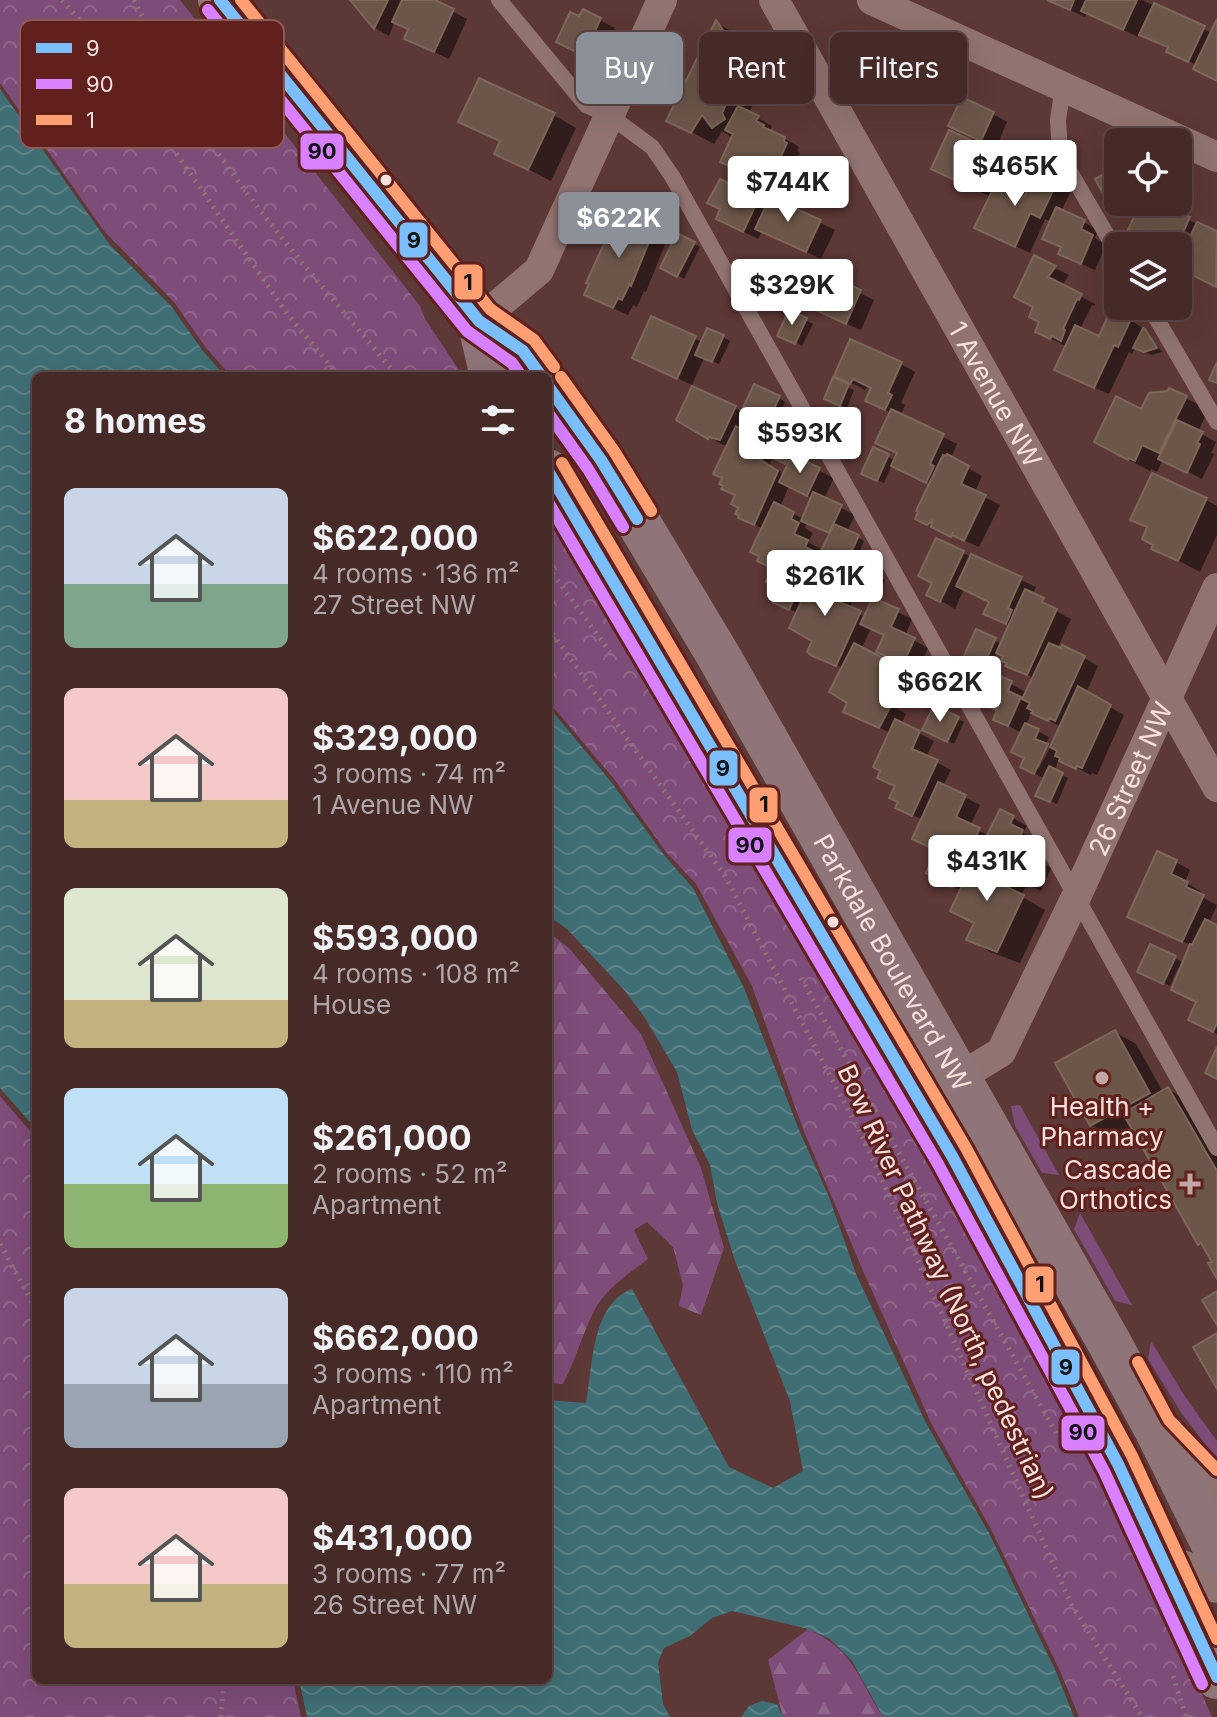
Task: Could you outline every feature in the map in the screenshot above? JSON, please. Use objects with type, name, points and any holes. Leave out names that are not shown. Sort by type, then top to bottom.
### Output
[{"type":"main road","points":[[220,0],[236,20]]},
{"type":"main road","points":[[284,79],[479,321],[523,351],[538,372]]},
{"type":"main road","points":[[479,321],[491,372]]},
{"type":"main road","name":"Parkdale Boulevard NW","points":[[552,392],[601,460],[655,546],[1156,1429],[1217,1552]]},
{"type":"main road","name":"Parkdale Boulevard NW","points":[[552,478],[952,1156],[1118,1464],[1217,1677]]},
{"type":"street","points":[[479,321],[539,270],[662,0]]},
{"type":"street","name":"1 Avenue NW","points":[[774,0],[1217,787]]},
{"type":"street","points":[[872,0],[1217,157]]},
{"type":"street","name":"26 Street NW","points":[[957,1079],[1001,1052],[1076,897],[1217,588]]},
{"type":"street","points":[[1156,1429],[1217,1493]]},
{"type":"street","points":[[1165,1562],[1217,1584]]},
{"type":"lane","points":[[499,0],[586,105],[610,116],[652,147],[672,176],[1217,1148]]},
{"type":"lane","points":[[1063,87],[1058,120],[1060,155],[1105,232]]},
{"type":"lane","points":[[1157,320],[1217,422]]},
{"type":"path","points":[[62,0],[79,20]]},
{"type":"path","points":[[134,0],[145,20]]},
{"type":"path","points":[[173,148],[288,315],[336,372]]},
{"type":"path","points":[[215,148],[262,213],[394,372]]},
{"type":"path","points":[[552,573],[618,664]]},
{"type":"path","name":"Bow River Pathway (North, pedestrian)","points":[[552,633],[725,876],[866,1144],[1071,1604],[1142,1717]]},
{"type":"path","points":[[794,965],[1058,1436]]},
{"type":"path","points":[[0,1244],[32,1302]]},
{"type":"path","points":[[1173,1673],[1186,1717]]},
{"type":"path","points":[[221,1717],[224,1684]]},
{"type":"green space","points":[[0,0],[180,0],[196,20],[20,20],[20,111],[0,83]]},
{"type":"green space","points":[[284,133],[420,306],[425,319],[460,372],[227,372],[206,348],[174,302],[104,231],[46,148],[284,148]]},
{"type":"green space","points":[[552,514],[750,849],[985,1265],[1128,1527],[1212,1717],[1079,1717],[992,1531],[931,1423],[803,1129],[752,986],[696,884],[666,852],[614,779],[552,706]]},
{"type":"green space","points":[[552,935],[569,948],[641,1034],[701,1168],[724,1248],[701,1315],[679,1306],[683,1285],[673,1247],[647,1222],[634,1230],[648,1259],[603,1297],[563,1384],[552,1383]]},
{"type":"green space","points":[[0,1096],[32,1133],[32,1684],[294,1684],[301,1717],[0,1717]]},
{"type":"green space","points":[[1020,1105],[1059,1175],[1042,1173],[1015,1126],[1011,1106]]},
{"type":"green space","points":[[1080,1213],[1132,1305],[1115,1301],[1074,1229]]},
{"type":"green space","points":[[1151,1341],[1217,1441],[1217,1459],[1182,1414],[1148,1359]]},
{"type":"green space","points":[[808,1629],[824,1637],[846,1656],[883,1717],[783,1717],[768,1660]]},
{"type":"water","points":[[0,89],[20,117],[20,148],[42,148],[110,245],[171,306],[221,372],[32,372],[32,1124],[0,1088]]},
{"type":"water","points":[[552,711],[693,888],[744,988],[799,1130],[829,1197],[856,1274],[926,1423],[989,1533],[1057,1674],[1074,1717],[883,1717],[852,1661],[830,1639],[808,1629],[732,1611],[712,1618],[690,1636],[664,1648],[658,1662],[663,1704],[670,1717],[307,1717],[300,1684],[552,1684],[552,1400],[586,1403],[601,1322],[608,1308],[632,1289],[729,1467],[773,1488],[803,1471],[790,1401],[735,1261],[717,1203],[710,1165],[692,1130],[677,1072],[625,991],[567,929],[552,919]]},
{"type":"water","points":[[762,1701],[777,1704],[783,1717],[741,1717],[749,1706]]},
{"type":"building","points":[[350,0],[388,0],[374,29]]},
{"type":"building","points":[[402,0],[435,0],[454,9],[434,52],[404,39],[408,29],[392,22]]},
{"type":"building","points":[[1047,0],[1074,0],[1070,10]]},
{"type":"building","points":[[1086,0],[1137,0],[1123,30],[1081,11]]},
{"type":"building","points":[[1154,3],[1205,26],[1188,62],[1166,52],[1168,47],[1139,35]]},
{"type":"building","points":[[583,9],[601,18],[595,32],[576,32],[576,52],[556,42],[570,12],[579,16]]},
{"type":"building","points":[[1217,19],[1217,81],[1193,69]]},
{"type":"building","points":[[716,20],[724,32],[710,32]]},
{"type":"building","points":[[699,54],[699,104],[726,104],[722,113],[725,119],[712,128],[702,115],[691,133],[666,121],[674,104],[683,104],[683,87]]},
{"type":"building","points":[[479,78],[555,113],[528,170],[494,154],[500,141],[458,122]]},
{"type":"building","points":[[967,99],[994,112],[981,141],[948,126],[959,104],[967,104]]},
{"type":"building","points":[[738,106],[759,116],[756,121],[785,137],[787,143],[773,174],[764,170],[759,180],[720,162],[733,134],[725,130]]},
{"type":"building","points":[[949,130],[996,152],[978,191],[931,169]]},
{"type":"building","points":[[1038,169],[1059,178],[1040,218],[1030,213],[1015,247],[974,228],[996,183],[1024,197]]},
{"type":"building","points":[[1104,174],[1104,195],[1095,179]]},
{"type":"building","points":[[720,179],[759,198],[743,232],[716,219],[720,209],[707,203]]},
{"type":"building","points":[[770,197],[821,220],[806,252],[755,229]]},
{"type":"building","points":[[1056,207],[1085,220],[1081,229],[1093,235],[1081,264],[1058,254],[1061,247],[1042,239]]},
{"type":"building","points":[[619,211],[655,227],[631,286],[622,300],[618,298],[613,308],[584,295],[589,284],[586,283]]},
{"type":"building","points":[[1134,216],[1190,217],[1183,232],[1127,232]]},
{"type":"building","points":[[1197,222],[1217,231],[1216,287],[1192,275],[1192,233]]},
{"type":"building","points":[[677,233],[695,242],[677,277],[660,268]]},
{"type":"building","points":[[1034,255],[1056,266],[1048,277],[1082,294],[1063,329],[1061,341],[1035,332],[1039,322],[1029,317],[1033,307],[1014,297]]},
{"type":"building","points":[[812,267],[861,290],[846,324],[796,301]]},
{"type":"building","points":[[789,310],[807,318],[795,344],[777,336]]},
{"type":"building","points":[[651,316],[696,336],[677,379],[632,358]]},
{"type":"building","points":[[1106,320],[1131,320],[1118,347],[1114,345],[1094,388],[1054,370],[1075,325],[1099,336]]},
{"type":"building","points":[[707,328],[724,335],[712,362],[695,355]]},
{"type":"building","points":[[1143,328],[1157,348],[1144,352],[1133,348]]},
{"type":"building","points":[[850,339],[902,362],[888,393],[892,395],[885,410],[865,401],[871,388],[853,379],[850,384],[834,376]]},
{"type":"building","points":[[1217,362],[1217,383],[1209,380]]},
{"type":"building","points":[[833,377],[849,384],[840,406],[824,399]]},
{"type":"building","points":[[754,384],[780,396],[767,424],[741,412]]},
{"type":"building","points":[[692,386],[736,406],[720,440],[708,439],[676,420]]},
{"type":"building","points":[[1169,388],[1187,396],[1159,453],[1142,445],[1135,461],[1128,460],[1094,442],[1116,396],[1141,409],[1149,393],[1167,391]]},
{"type":"building","points":[[891,409],[944,434],[930,464],[934,466],[926,483],[891,466],[897,453],[875,443]]},
{"type":"building","points":[[1177,420],[1203,432],[1187,473],[1158,459]]},
{"type":"building","points":[[776,421],[800,432],[785,464],[761,452]]},
{"type":"building","points":[[736,426],[762,442],[755,456],[778,471],[754,525],[738,518],[739,515],[735,514],[738,508],[731,504],[735,495],[721,489],[723,486],[719,484],[722,478],[713,474]]},
{"type":"building","points":[[873,447],[889,454],[877,481],[861,474]]},
{"type":"building","points":[[947,454],[969,466],[961,484],[986,495],[964,541],[952,535],[953,532],[951,537],[931,527],[932,521],[927,525],[915,519],[943,455]]},
{"type":"building","points":[[792,455],[820,468],[807,496],[779,482]]},
{"type":"building","points":[[1152,473],[1207,498],[1178,561],[1151,549],[1153,545],[1142,539],[1147,527],[1130,520]]},
{"type":"building","points":[[813,492],[842,505],[829,533],[801,521]]},
{"type":"building","points":[[774,502],[794,512],[791,519],[799,523],[794,534],[808,540],[805,547],[816,552],[789,610],[772,602],[779,588],[766,582],[772,568],[757,561],[759,556],[750,552]]},
{"type":"building","points":[[834,524],[859,535],[846,564],[821,551]]},
{"type":"building","points":[[936,538],[964,551],[940,602],[926,595],[932,583],[918,576]]},
{"type":"building","points":[[971,554],[1022,577],[1008,608],[1012,610],[1006,624],[983,614],[989,602],[956,586]]},
{"type":"building","points":[[856,563],[880,574],[867,601],[843,589]]},
{"type":"building","points":[[816,569],[844,581],[835,600],[861,611],[836,666],[807,652],[812,641],[789,628]]},
{"type":"building","points":[[1025,589],[1044,598],[1042,602],[1057,609],[1027,675],[1005,666],[1007,663],[1001,661],[1003,656],[996,653]]},
{"type":"building","points":[[873,598],[899,609],[891,627],[915,638],[903,664],[876,652],[884,635],[860,624]]},
{"type":"building","points":[[976,629],[996,638],[982,669],[962,660]]},
{"type":"building","points":[[854,643],[898,666],[883,699],[892,704],[879,728],[843,712],[847,703],[829,692]]},
{"type":"building","points":[[1049,643],[1061,648],[1062,645],[1085,656],[1055,721],[1031,713],[1033,711],[1027,708],[1030,703],[1022,699]]},
{"type":"building","points":[[914,670],[938,681],[926,706],[902,694]]},
{"type":"building","points":[[998,675],[1012,681],[1008,691],[1021,697],[1008,726],[993,720],[997,710],[984,705]]},
{"type":"building","points":[[1078,686],[1111,705],[1082,768],[1077,766],[1076,769],[1059,761],[1060,758],[1055,756],[1057,751],[1050,747]]},
{"type":"building","points":[[934,705],[959,717],[947,742],[922,730]]},
{"type":"building","points":[[895,719],[920,731],[912,749],[938,760],[912,816],[895,808],[898,802],[889,798],[895,786],[877,778],[880,771],[873,767]]},
{"type":"building","points":[[1025,723],[1039,729],[1035,739],[1048,744],[1034,774],[1020,767],[1024,758],[1011,752]]},
{"type":"building","points":[[1049,766],[1063,773],[1050,802],[1035,796]]},
{"type":"building","points":[[938,782],[966,795],[956,817],[980,828],[952,887],[926,873],[936,850],[912,839]]},
{"type":"building","points":[[1000,809],[1014,816],[1010,824],[1023,830],[1019,839],[1030,845],[1026,853],[1038,858],[1026,884],[1012,878],[1017,869],[1004,863],[1008,855],[996,849],[1000,841],[987,835]]},
{"type":"building","points":[[1157,851],[1177,860],[1171,874],[1188,882],[1186,887],[1204,895],[1182,942],[1127,917]]},
{"type":"building","points":[[978,852],[1008,866],[1000,884],[1024,895],[997,952],[966,940],[974,923],[950,911]]},
{"type":"building","points":[[1205,919],[1217,925],[1217,1023],[1213,1032],[1188,1020],[1196,1002],[1171,990],[1190,944]]},
{"type":"building","points":[[1150,944],[1176,956],[1163,984],[1137,972]]},
{"type":"building","name":"Health + Pharmacy","points":[[1115,1030],[1150,1093],[1090,1126],[1055,1063]]},
{"type":"building","points":[[1217,1047],[1217,1079],[1205,1073]]},
{"type":"building","points":[[1168,1087],[1217,1171],[1217,1279],[1208,1263],[1212,1262],[1201,1243],[1198,1245],[1125,1117],[1124,1113]]},
{"type":"building","points":[[1217,1291],[1217,1325],[1202,1300]]},
{"type":"building","points":[[1217,1333],[1217,1389],[1193,1347]]},
{"type":"transit line","name":"9","points":[[220,0],[236,20]]},
{"type":"transit line","name":"1","points":[[241,0],[257,20]]},
{"type":"transit line","name":"90","points":[[208,10],[216,20]]},
{"type":"transit line","name":"1","points":[[284,53],[490,309],[534,340],[554,367]]},
{"type":"transit line","name":"9","points":[[284,79],[479,321],[523,351],[538,372]]},
{"type":"transit line","name":"90","points":[[284,104],[467,331],[512,363],[518,372]]},
{"type":"transit line","name":"1","points":[[561,377],[614,451],[651,511]]},
{"type":"transit line","name":"9","points":[[552,392],[601,460],[637,519]]},
{"type":"transit line","name":"90","points":[[552,419],[588,469],[623,527]]},
{"type":"transit line","name":"1","points":[[562,463],[966,1148],[1132,1456],[1217,1639]]},
{"type":"transit line","name":"9","points":[[552,478],[952,1156],[1118,1464],[1217,1677]]},
{"type":"transit line","name":"90","points":[[552,509],[938,1164],[1104,1471],[1202,1684]]},
{"type":"transit line","name":"1","points":[[1138,1362],[1169,1420],[1217,1470]]},
{"type":"place","name":"Health + Pharmacy","points":[[1102,1078]]},
{"type":"place","name":"Cascade Orthotics","points":[[1190,1184]]}]
